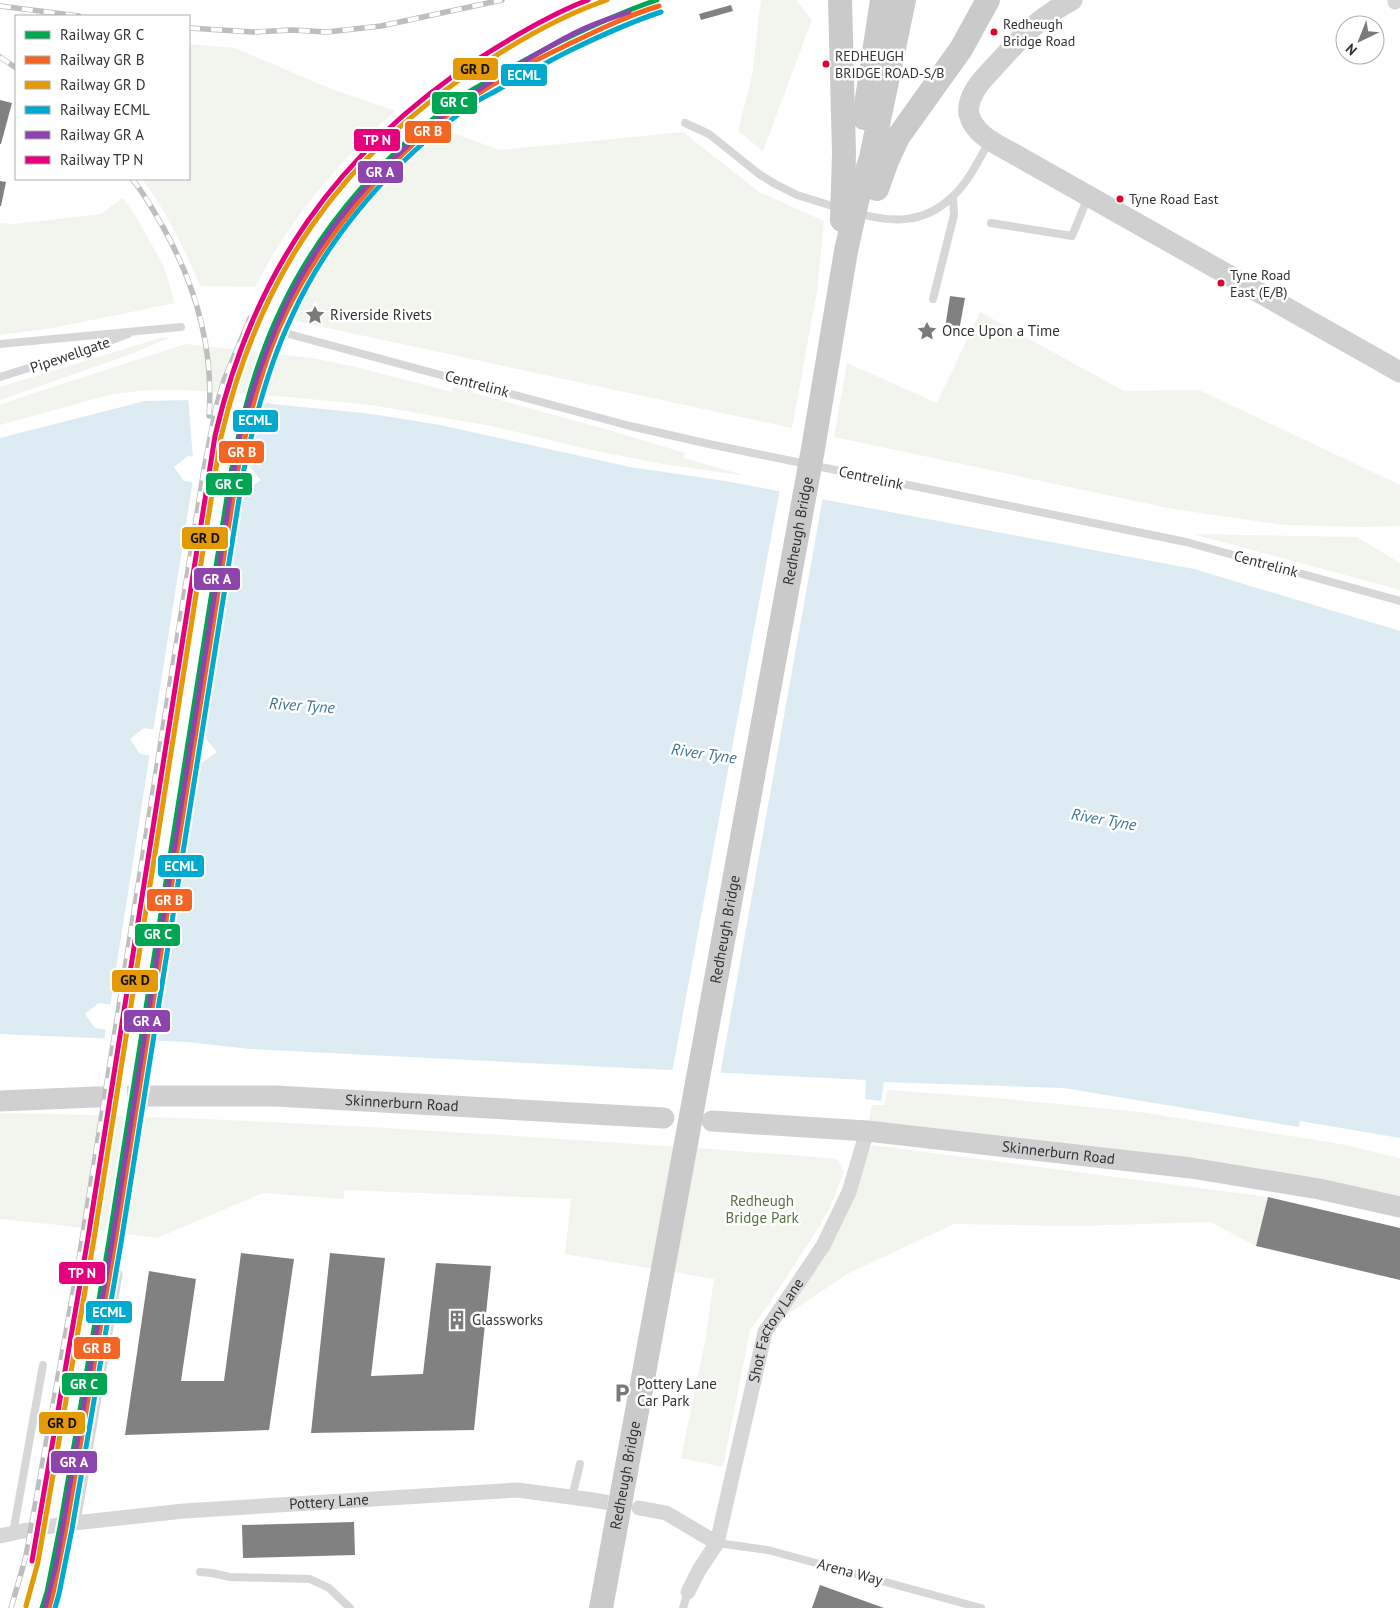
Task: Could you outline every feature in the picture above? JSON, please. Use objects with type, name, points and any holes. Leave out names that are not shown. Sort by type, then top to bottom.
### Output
[{"type":"main road","points":[[840,0],[865,157],[864,222],[846,251]]},
{"type":"main road","points":[[846,251],[865,157],[882,0]]},
{"type":"main road","points":[[846,251],[842,217],[865,157],[904,0]]},
{"type":"main road","points":[[865,157],[898,138],[961,49],[988,0]]},
{"type":"main road","name":"Redheugh Bridge","points":[[601,1608],[811,459],[846,251]]},
{"type":"street","points":[[1072,0],[1060,6],[1025,34],[974,90],[969,113],[977,130],[990,140],[1088,197],[1400,372]]},
{"type":"street","points":[[0,1101],[95,1096]]},
{"type":"street","name":"Skinnerburn Road","points":[[138,1096],[276,1096],[664,1118]]},
{"type":"street","name":"Skinnerburn Road","points":[[712,1121],[867,1131],[1191,1168],[1319,1189],[1400,1207]]},
{"type":"street","name":"Shot Factory Lane","points":[[718,1543],[766,1332],[823,1246],[848,1192],[867,1131]]},
{"type":"street","name":"Pottery Lane","points":[[115,1274],[69,1523],[184,1510],[517,1490],[593,1500]]},
{"type":"street","points":[[639,1508],[666,1513],[718,1543],[699,1570],[688,1592]]},
{"type":"lane","points":[[685,123],[709,134],[759,174],[782,188],[820,203],[887,220],[914,218],[936,209],[953,196],[972,171],[990,140]]},
{"type":"lane","points":[[933,299],[954,215],[953,196]]},
{"type":"lane","points":[[991,223],[1072,236],[1088,197]]},
{"type":"lane","points":[[0,344],[181,327]]},
{"type":"lane","name":"Pipewellgate","points":[[0,377],[83,351],[139,330]]},
{"type":"lane","name":"Centrelink","points":[[285,333],[630,426],[1186,542],[1400,601]]},
{"type":"lane","points":[[12,1533],[43,1365]]},
{"type":"lane","points":[[572,1497],[580,1464]]},
{"type":"lane","name":"Arena Way","points":[[718,1543],[768,1550],[982,1608]]},
{"type":"lane","points":[[200,1572],[230,1577],[310,1580],[328,1588],[350,1608]]},
{"type":"lane","points":[[683,1608],[688,1592]]},
{"type":"green space","points":[[761,0],[796,0],[812,20],[763,151],[738,131],[752,76]]},
{"type":"green space","points":[[190,44],[235,48],[329,88],[395,111],[353,151],[317,192],[284,237],[255,287],[200,286],[188,258],[159,204],[143,180],[190,180]]},
{"type":"green space","points":[[441,129],[500,150],[683,132],[759,192],[824,221],[817,291],[792,428],[290,320],[309,281],[346,228],[397,169]]},
{"type":"green space","points":[[123,198],[138,220],[164,267],[175,303],[53,328],[0,335],[0,223],[15,224],[101,214]]},
{"type":"green space","points":[[980,312],[1124,391],[1199,390],[1400,485],[1400,526],[1284,525],[1173,509],[834,437],[847,363],[937,403]]},
{"type":"green space","points":[[171,337],[134,353],[0,400],[0,387],[160,338]]},
{"type":"green space","points":[[186,344],[312,358],[356,367],[452,392],[453,387],[685,453],[684,458],[746,476],[663,464],[596,451],[491,426],[371,405],[288,397],[183,390],[148,390],[113,394],[0,425],[0,405]]},
{"type":"green space","points":[[1193,534],[1357,537],[1400,563],[1400,590]]},
{"type":"green space","points":[[887,1090],[1140,1112],[1341,1144],[1400,1158],[1400,1207],[867,1131],[872,1105],[885,1105]]},
{"type":"green space","name":"Redheugh Bridge Park","points":[[0,1113],[205,1119],[728,1150],[837,1159],[844,1172],[829,1209],[815,1233],[750,1330],[723,1467],[681,1458],[705,1342],[714,1279],[565,1254],[571,1199],[344,1190],[344,1199],[263,1193],[157,1238],[0,1219]]},
{"type":"green space","points":[[872,1145],[1268,1197],[1256,1246],[1210,1222],[1076,1226],[954,1224],[849,1273],[779,1320],[827,1255]]},
{"type":"water","name":"River Tyne","points":[[191,400],[263,403],[372,414],[440,425],[630,467],[725,481],[1194,569],[1400,631],[1400,1138],[1300,1121],[1299,1127],[1064,1088],[884,1082],[881,1101],[865,1099],[866,1080],[250,1049],[187,1042],[0,1034],[0,438],[145,401]],"holes":[[[188,456],[248,465],[261,480],[245,491],[184,481],[174,467]],[[144,728],[205,738],[217,752],[200,764],[140,754],[130,739]],[[99,1003],[160,1012],[172,1026],[156,1038],[95,1028],[85,1014]]]},
{"type":"pier","points":[[188,397],[259,400],[238,466],[193,459]]},
{"type":"pier","points":[[193,480],[233,487],[194,739],[153,732]]},
{"type":"pier","points":[[780,489],[823,497],[720,1075],[672,1073]]},
{"type":"pier","points":[[150,753],[191,760],[151,1013],[110,1007]]},
{"type":"pier","points":[[106,1027],[148,1034],[147,1043],[104,1041]]},
{"type":"building","points":[[731,5],[733,11],[701,20],[699,14]]},
{"type":"building","points":[[0,100],[12,103],[1,144],[0,144]]},
{"type":"building","points":[[0,181],[6,182],[1,206],[0,206]]},
{"type":"building","points":[[950,296],[965,298],[959,331],[945,328]]},
{"type":"building","points":[[1268,1197],[1400,1228],[1400,1280],[1256,1246]]},
{"type":"building","points":[[241,1253],[294,1259],[269,1430],[125,1435],[149,1271],[196,1279],[181,1381],[224,1381]]},
{"type":"building","name":"Glassworks","points":[[330,1253],[385,1258],[371,1376],[423,1374],[436,1263],[491,1266],[474,1430],[311,1433]]},
{"type":"building","points":[[354,1522],[355,1555],[243,1558],[242,1525]]},
{"type":"building","points":[[820,1585],[884,1608],[812,1608]]},
{"type":"tunnel","points":[[95,1097],[138,1096]]},
{"type":"tunnel","points":[[593,1500],[628,1506]]},
{"type":"tunnel","points":[[23,1531],[65,1524]]},
{"type":"railway","points":[[190,28],[253,32],[292,30],[327,32],[381,26],[502,0]]},
{"type":"railway","points":[[0,6],[71,15]]},
{"type":"railway","points":[[0,57],[15,67]]},
{"type":"railway","points":[[133,180],[175,249],[193,295],[200,318],[209,366],[209,416]]},
{"type":"railway","points":[[11,1608],[26,1556],[79,1259],[204,469],[216,407],[224,380],[250,318]]},
{"type":"railway","points":[[72,1344],[74,1317]]},
{"type":"transit line","points":[[32,1561],[88,1238],[215,436],[231,377],[252,321],[278,269],[308,221],[343,176],[383,134],[428,95],[478,59],[546,19],[588,0]]},
{"type":"transit line","points":[[26,1606],[38,1562],[94,1239],[221,437],[238,378],[258,322],[284,271],[313,224],[348,179],[388,138],[433,100],[497,55],[558,20],[607,0]]},
{"type":"transit line","points":[[42,1608],[60,1527],[109,1241],[231,472],[245,410],[264,349],[297,278],[336,218],[383,164],[436,116],[464,95],[545,49],[586,29],[657,0]]},
{"type":"transit line","points":[[49,1608],[66,1528],[115,1242],[237,473],[252,411],[270,350],[303,281],[343,222],[390,167],[442,119],[493,84],[553,52],[611,24],[659,6]]},
{"type":"transit line","points":[[45,1608],[56,1565],[112,1242],[239,440],[266,352],[288,301],[309,263],[334,227],[361,193],[423,132],[493,80],[543,50],[594,24],[629,12]]},
{"type":"rail line","name":"ECML","points":[[55,1608],[72,1529],[121,1243],[243,474],[257,413],[283,335],[308,285],[346,226],[368,199],[417,149],[482,98],[604,34],[661,12]]},
{"type":"place","name":"Redheugh Bridge Road","points":[[994,32]]},
{"type":"place","name":"REDHEUGH BRIDGE ROAD-S/B","points":[[826,64]]},
{"type":"place","name":"Tyne Road East","points":[[1120,199]]},
{"type":"place","name":"Tyne Road East (E/B)","points":[[1221,283]]},
{"type":"place","name":"Riverside Rivets","points":[[315,315]]},
{"type":"place","name":"Once Upon a Time","points":[[927,331]]},
{"type":"place","name":"Glassworks","points":[[457,1320]]},
{"type":"place","name":"Pottery Lane Car Park","points":[[622,1393]]}]
